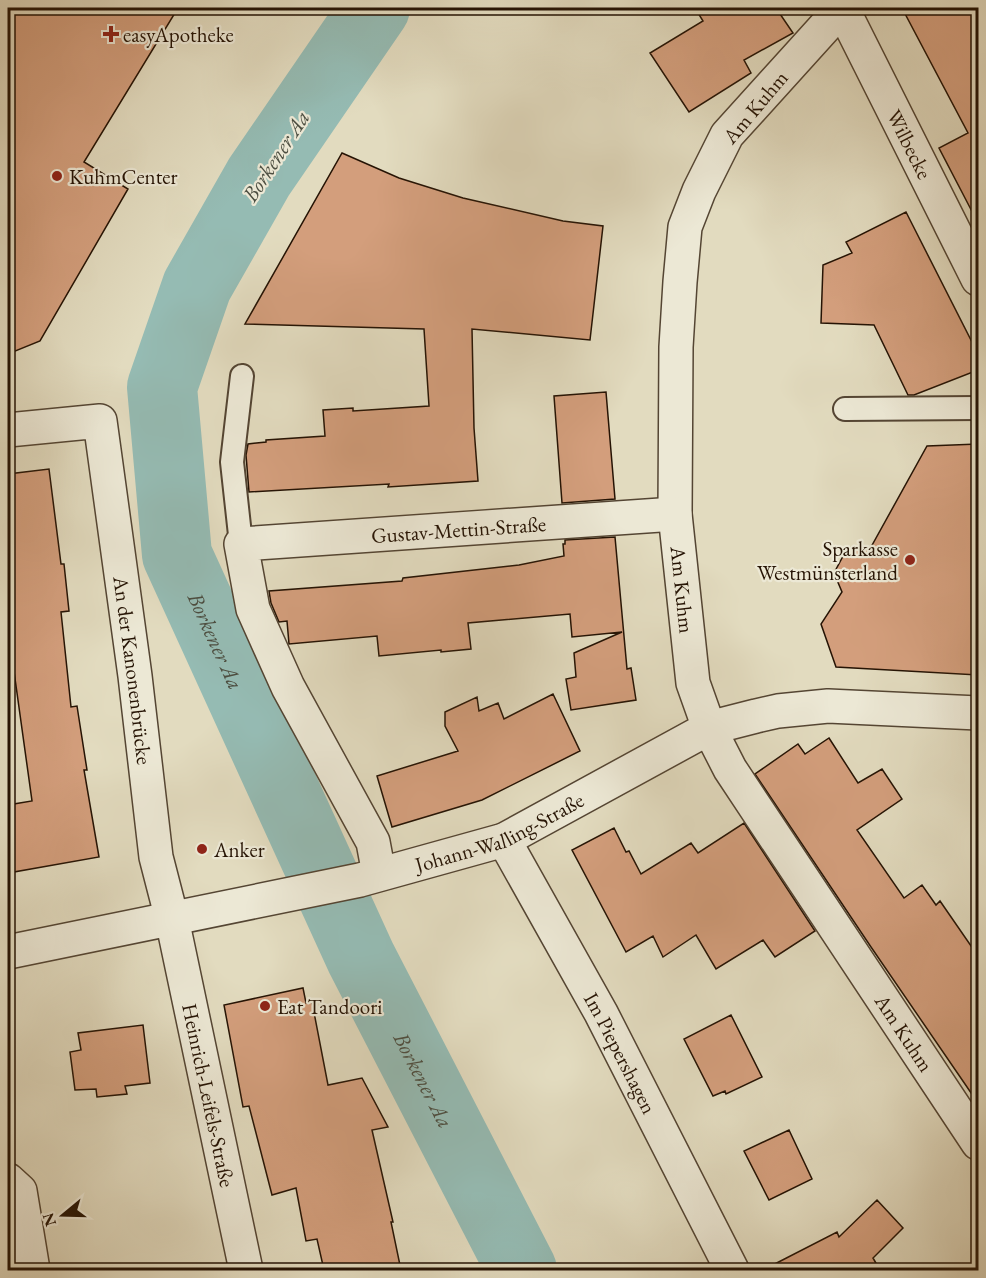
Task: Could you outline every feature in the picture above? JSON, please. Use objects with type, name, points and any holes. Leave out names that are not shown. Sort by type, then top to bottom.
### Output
[{"type":"street","name":"Wilbecke","points":[[842,8],[978,279]]},
{"type":"street","name":"Am Kuhm","points":[[842,8],[727,135],[699,191],[685,227],[676,347],[675,514],[693,683],[709,729],[730,770],[978,1143]]},
{"type":"street","name":"An der Kanonenbrücke","points":[[8,430],[100,421],[135,676],[156,857],[172,919]]},
{"type":"street","name":"Gustav-Mettin-Straße","points":[[241,544],[675,514]]},
{"type":"street","points":[[241,544],[253,609],[288,687],[373,842],[369,877]]},
{"type":"street","name":"Johann-Walling-Straße","points":[[8,952],[369,877],[504,840],[709,729],[778,711],[828,706],[978,712]]},
{"type":"street","name":"Im Piepershagen","points":[[504,840],[601,1013],[732,1270]]},
{"type":"street","name":"Heinrich-Leifels-Straße","points":[[172,919],[246,1270]]},
{"type":"street","points":[[8,1180],[20,1191],[33,1270]]},
{"type":"lane","points":[[241,544],[232,462],[242,376]]},
{"type":"lane","points":[[845,409],[978,408]]},
{"type":"building","name":"KuhmCenter","points":[[8,8],[178,8],[84,162],[128,189],[40,341],[8,354]]},
{"type":"building","points":[[695,8],[776,8],[793,33],[744,60],[751,73],[689,112],[650,53],[703,21]]},
{"type":"building","points":[[902,8],[978,8],[978,223],[939,148],[968,133]]},
{"type":"building","points":[[342,153],[399,178],[463,198],[563,221],[603,226],[590,340],[472,329],[474,428],[478,481],[249,492],[246,455],[248,444],[266,442],[266,440],[325,436],[323,410],[353,408],[353,411],[429,406],[424,329],[245,324]]},
{"type":"building","points":[[906,212],[978,354],[978,370],[914,395],[908,395],[874,325],[821,323],[823,265],[852,253],[846,242]]},
{"type":"building","points":[[606,392],[615,499],[562,503],[554,396]]},
{"type":"building","name":"Sparkasse Westmünsterland","points":[[978,444],[978,675],[836,667],[821,624],[842,592],[834,573],[848,547],[871,547],[927,446]]},
{"type":"building","points":[[49,469],[69,611],[61,612],[71,707],[77,706],[87,770],[84,770],[99,857],[8,873],[8,805],[32,801],[12,657],[8,657],[8,474]]},
{"type":"building","points":[[615,537],[627,669],[631,668],[636,700],[571,710],[566,679],[576,677],[574,653],[622,632],[572,637],[570,614],[468,623],[471,649],[379,656],[377,636],[289,644],[287,621],[279,622],[271,603],[269,591],[402,581],[403,578],[519,565],[564,556],[565,540]]},
{"type":"building","points":[[553,694],[580,751],[482,800],[392,827],[377,776],[458,751],[445,726],[445,712],[477,697],[479,711],[498,703],[504,719]]},
{"type":"building","points":[[829,738],[858,783],[882,769],[902,799],[857,830],[904,898],[922,885],[936,905],[940,901],[978,956],[978,1103],[755,774],[798,744],[805,754]]},
{"type":"building","points":[[744,823],[815,931],[775,957],[763,940],[716,969],[696,935],[663,957],[653,936],[626,952],[572,850],[614,828],[641,874],[691,843],[698,853]]},
{"type":"building","points":[[303,988],[306,1003],[312,1002],[328,1085],[362,1078],[388,1127],[372,1130],[393,1222],[391,1222],[401,1270],[324,1270],[317,1239],[306,1241],[296,1188],[272,1195],[249,1106],[243,1107],[224,1005]]},
{"type":"building","points":[[731,1015],[762,1077],[726,1094],[725,1091],[713,1096],[684,1039]]},
{"type":"building","points":[[143,1025],[150,1083],[125,1086],[127,1094],[97,1097],[96,1089],[75,1090],[70,1052],[81,1050],[78,1033]]},
{"type":"building","points":[[789,1130],[812,1179],[769,1200],[744,1151]]},
{"type":"building","points":[[877,1200],[903,1228],[873,1258],[880,1270],[763,1270],[837,1232],[839,1237]]},
{"type":"waterway","name":"Borkener Aa","points":[[375,8],[259,177],[197,286],[162,387],[177,555],[361,958],[522,1270]]},
{"type":"place","name":"easyApotheke","points":[[111,34]]},
{"type":"place","name":"KuhmCenter","points":[[57,176]]},
{"type":"place","name":"Sparkasse Westmünsterland","points":[[910,560]]},
{"type":"place","name":"Anker","points":[[202,849]]},
{"type":"place","name":"Eat Tandoori","points":[[265,1006]]}]
